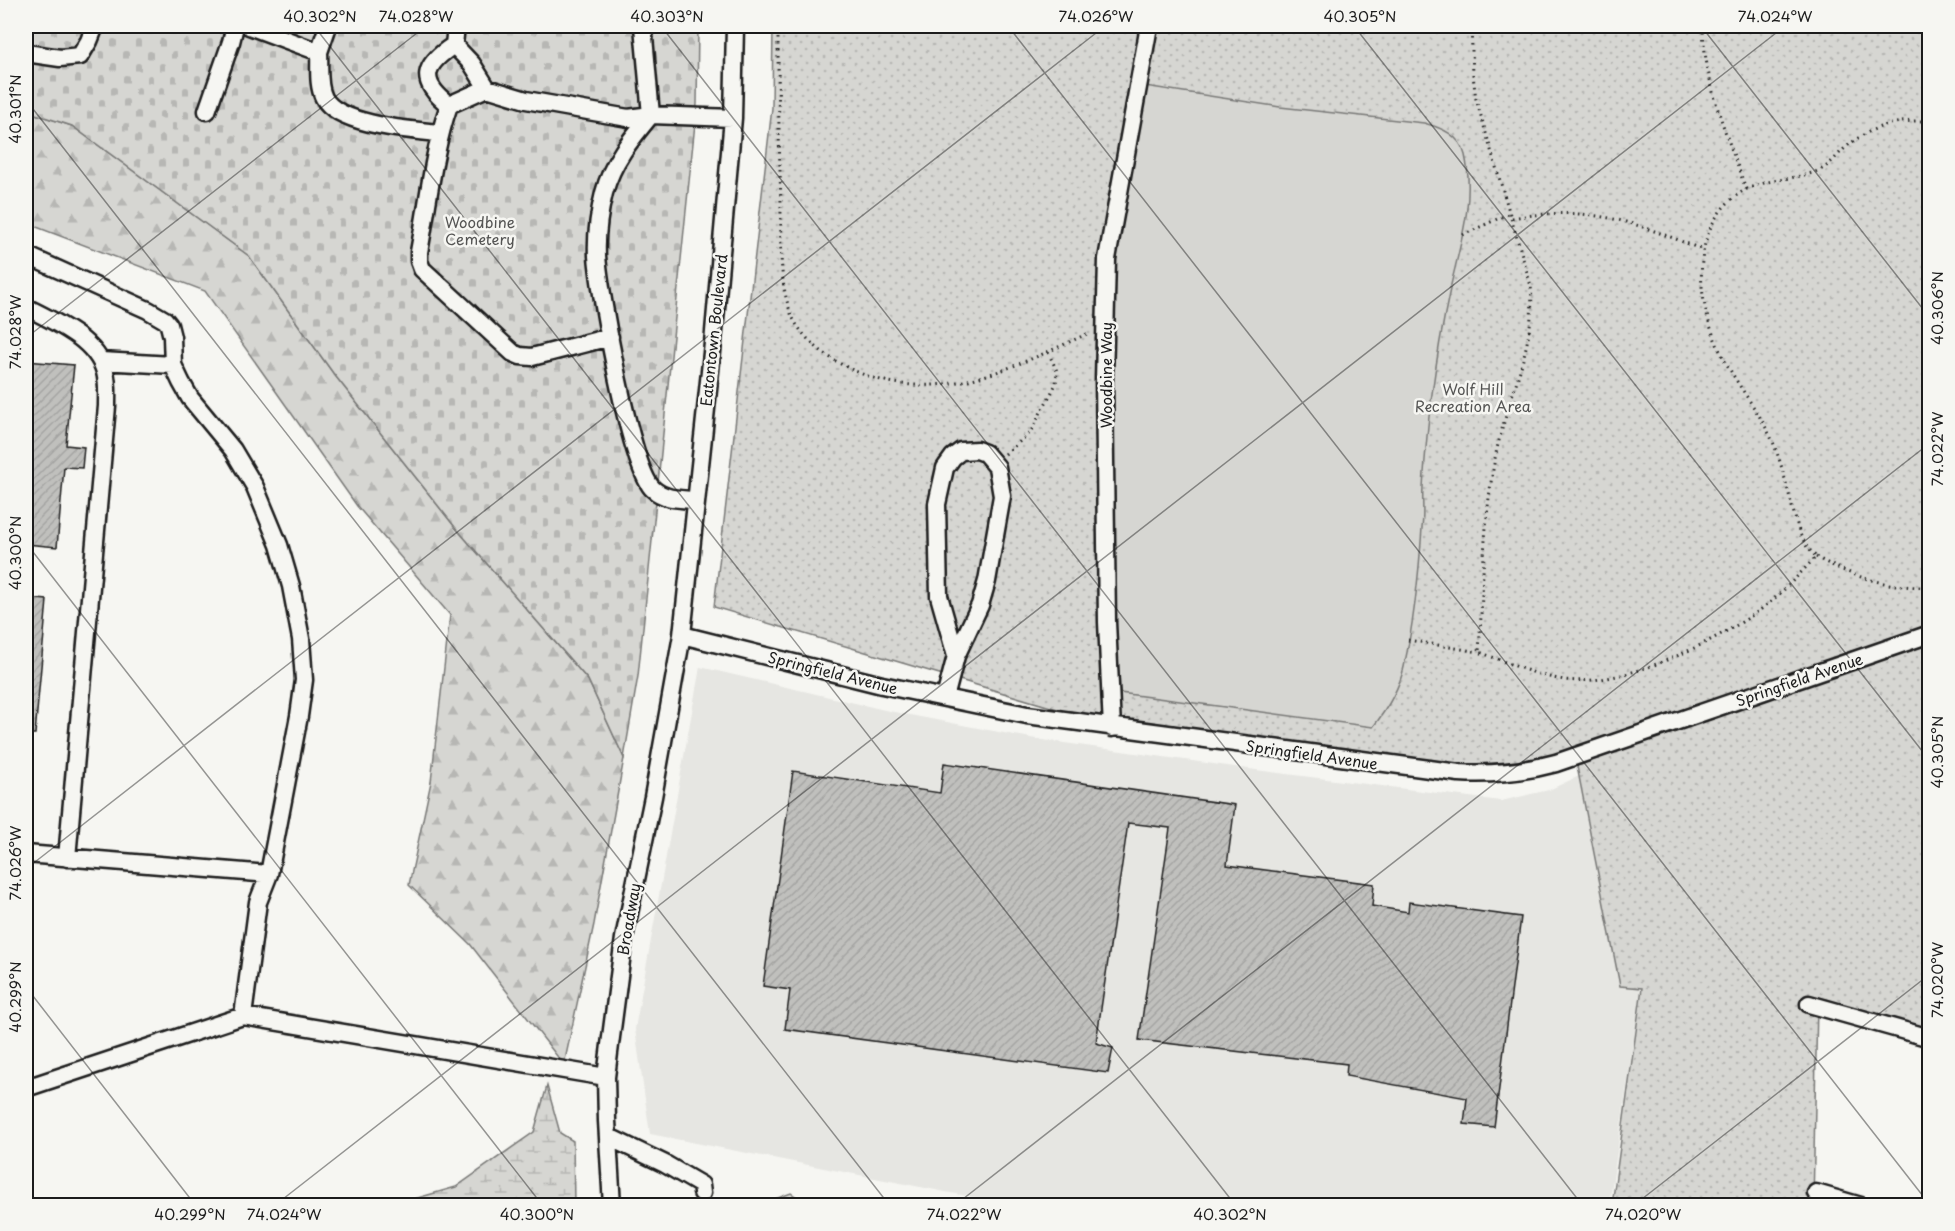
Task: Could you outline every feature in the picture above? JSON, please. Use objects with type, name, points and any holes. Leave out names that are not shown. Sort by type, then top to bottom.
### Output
[{"type":"street","points":[[26,54],[60,58],[80,56],[95,26]]},
{"type":"street","points":[[207,111],[235,26]]},
{"type":"street","points":[[249,26],[319,52]]},
{"type":"street","points":[[328,26],[319,52],[321,89],[325,100],[334,110],[346,117],[405,129],[440,133]]},
{"type":"street","points":[[456,26],[454,45],[472,64],[487,88],[526,100],[628,118],[651,116],[733,118]]},
{"type":"street","points":[[643,26],[651,116],[618,158],[609,178],[599,222],[597,257],[627,424],[644,477],[653,490],[664,497],[696,500]]},
{"type":"street","name":"Eatontown Boulevard","points":[[682,635],[713,344],[733,118],[735,26]]},
{"type":"street","name":"Woodbine Way","points":[[1112,728],[1107,622],[1105,326],[1107,259],[1149,26]]},
{"type":"street","points":[[449,105],[430,88],[428,78],[429,69],[437,56],[454,45]]},
{"type":"street","points":[[487,88],[449,105],[440,133],[419,252],[422,269],[520,356],[532,357],[610,337]]},
{"type":"street","points":[[26,255],[148,310],[165,320],[172,331],[172,365],[190,398],[233,450],[255,487],[279,545],[291,586],[299,629],[304,680],[269,874],[258,902],[243,1016]]},
{"type":"street","points":[[26,307],[82,339],[101,361],[106,383],[107,406],[67,858]]},
{"type":"street","points":[[101,361],[172,365]]},
{"type":"street","points":[[945,698],[956,656],[980,605],[987,581],[1002,496],[1001,481],[993,462],[985,453],[977,450],[961,452],[953,457],[945,468],[937,504],[939,596],[956,656]]},
{"type":"street","name":"Springfield Avenue","points":[[682,635],[833,674],[1027,715],[1112,728],[1486,775],[1515,773],[1556,763],[1929,634]]},
{"type":"street","name":"Broadway","points":[[612,1206],[606,1077],[624,938],[653,797],[682,635]]},
{"type":"street","points":[[26,854],[269,874]]},
{"type":"street","points":[[1809,1004],[1929,1038]]},
{"type":"street","points":[[26,1088],[243,1016],[606,1077]]},
{"type":"street","points":[[609,1137],[665,1164],[701,1185],[702,1193]]},
{"type":"street","points":[[1816,1193],[1861,1206]]},
{"type":"path","points":[[778,26],[781,258],[786,297],[792,316],[818,349],[855,371],[877,380],[898,384],[939,384],[984,378],[1105,326]]},
{"type":"path","points":[[1471,26],[1476,99],[1532,286],[1532,320],[1494,464],[1484,551],[1479,651]]},
{"type":"path","points":[[1703,26],[1706,63],[1725,129],[1746,189]]},
{"type":"path","points":[[1929,121],[1898,121],[1882,126],[1862,135],[1818,171],[1762,182],[1746,189],[1731,200],[1710,231],[1703,250],[1702,268],[1707,316],[1715,341],[1772,441],[1800,534],[1807,547],[1816,557],[1839,569],[1881,583],[1909,588],[1929,587]]},
{"type":"path","points":[[1463,235],[1510,213]]},
{"type":"path","points":[[1512,218],[1546,213],[1607,217],[1638,224],[1703,250]]},
{"type":"path","points":[[993,462],[1022,442],[1030,433],[1056,384],[1057,371],[1048,352]]},
{"type":"path","points":[[1408,640],[1479,651],[1526,670],[1567,680],[1585,681],[1630,672],[1675,656],[1718,636],[1761,609],[1816,557]]},
{"type":"shaded area","points":[[700,667],[889,711],[1036,739],[1501,801],[1549,790],[1579,776],[1620,986],[1642,987],[1609,1206],[1012,1205],[650,1134],[635,1029]]},
{"type":"green space","name":"Woodbine Cemetery","points":[[26,26],[698,26],[697,104],[638,676],[624,758],[588,680],[455,527],[333,373],[249,256],[72,126],[26,111]]},
{"type":"green space","name":"Wolf Hill Recreation Area","points":[[773,26],[1929,26],[1929,1036],[1817,1004],[1813,1205],[1612,1205],[1642,988],[1620,986],[1575,756],[1484,772],[1118,727],[714,607],[772,108]]},
{"type":"green space","points":[[1145,86],[1280,107],[1424,123],[1449,133],[1463,148],[1468,172],[1467,206],[1435,373],[1426,444],[1423,518],[1411,632],[1399,684],[1388,706],[1373,727],[1120,693],[1116,625],[1113,373],[1115,265]]},
{"type":"green space","points":[[26,111],[72,126],[249,256],[333,373],[455,527],[588,680],[624,758],[594,924],[564,1065],[470,944],[409,885],[431,782],[450,615],[357,506],[205,291],[26,223]]},
{"type":"green space","points":[[547,1086],[560,1133],[573,1141],[574,1205],[393,1205],[456,1187],[534,1132]]},
{"type":"green space","points":[[791,1193],[809,1205],[759,1205]]},
{"type":"building","points":[[26,361],[74,365],[66,445],[84,447],[82,468],[64,467],[57,547],[26,544]]},
{"type":"building","points":[[26,598],[47,600],[35,734],[26,734]]},
{"type":"building","points":[[944,763],[1235,805],[1227,865],[1374,884],[1372,906],[1408,912],[1409,902],[1521,917],[1494,1127],[1464,1124],[1467,1098],[1346,1076],[1347,1064],[1139,1040],[1170,828],[1128,823],[1096,1043],[1113,1048],[1108,1073],[785,1029],[790,990],[763,986],[793,771],[940,793]]}]
